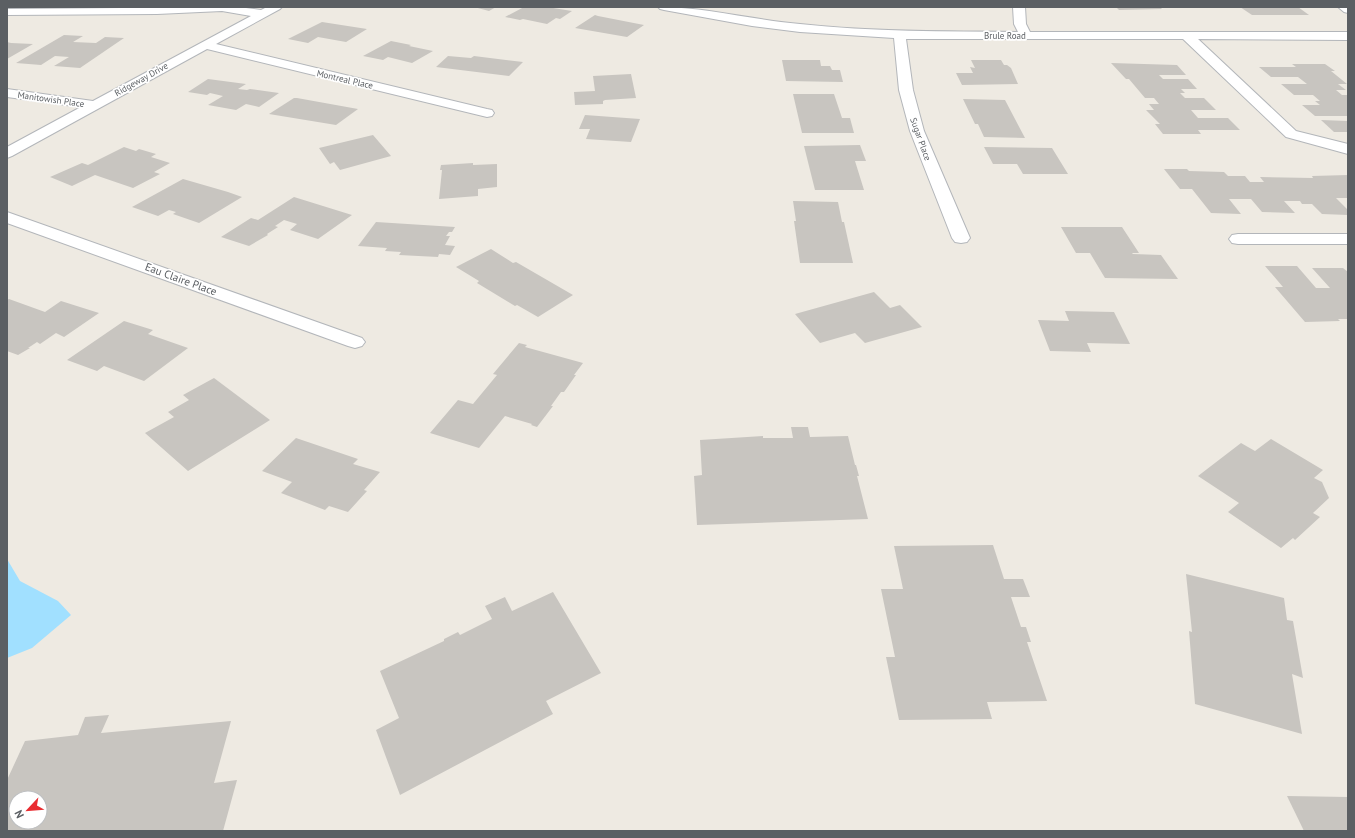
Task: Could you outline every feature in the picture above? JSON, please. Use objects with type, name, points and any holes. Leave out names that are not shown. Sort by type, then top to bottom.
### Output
[{"type":"street","name":"Ridgeway Drive","points":[[7,153],[276,7]]},
{"type":"street","name":"Brule Road","points":[[664,7],[752,22],[800,28],[900,35],[1348,36]]},
{"type":"street","points":[[1019,7],[1020,24],[1026,36]]},
{"type":"street","points":[[1344,7],[1348,10]]},
{"type":"street","points":[[7,12],[157,11],[222,8],[262,14]]},
{"type":"street","name":"Sugar Place","points":[[900,35],[906,90],[917,131],[961,238]]},
{"type":"street","points":[[1187,36],[1291,134],[1348,149]]},
{"type":"street","name":"Montreal Place","points":[[204,45],[487,113]]},
{"type":"street","name":"Manitowish Place","points":[[7,93],[94,105]]},
{"type":"street","name":"Eau Claire Place","points":[[7,217],[355,342]]},
{"type":"street","points":[[1238,239],[1348,239]]},
{"type":"water","points":[[7,559],[20,581],[58,601],[71,615],[32,648],[7,658]]},
{"type":"building","points":[[474,7],[496,7],[489,11]]},
{"type":"building","points":[[524,7],[547,7],[572,11],[560,19],[556,18],[547,24],[505,17]]},
{"type":"building","points":[[1116,7],[1160,7],[1162,9],[1119,10]]},
{"type":"building","points":[[1240,7],[1298,7],[1309,15],[1252,15]]},
{"type":"building","points":[[595,15],[644,25],[627,37],[575,28]]},
{"type":"building","points":[[322,22],[367,29],[346,42],[318,37],[308,43],[288,39]]},
{"type":"building","points":[[64,35],[83,36],[73,42],[96,43],[105,37],[124,38],[80,68],[54,66],[69,57],[55,56],[41,65],[16,63]]},
{"type":"building","points":[[391,41],[433,51],[412,63],[388,57],[383,60],[363,56]]},
{"type":"building","points":[[7,42],[11,43],[33,44],[7,59]]},
{"type":"building","points":[[448,56],[471,58],[474,56],[523,62],[509,76],[436,67]]},
{"type":"building","points":[[782,60],[820,60],[821,66],[830,66],[832,70],[840,70],[843,82],[786,81]]},
{"type":"building","points":[[971,60],[1001,60],[1004,65],[1011,68],[1018,84],[962,85],[956,73],[973,73],[970,67],[975,68]]},
{"type":"building","points":[[1111,63],[1177,65],[1186,75],[1159,75],[1163,79],[1188,79],[1197,89],[1181,89],[1185,93],[1180,93],[1185,98],[1204,98],[1216,110],[1191,110],[1198,118],[1228,118],[1240,130],[1198,130],[1201,134],[1163,134],[1155,124],[1160,124],[1146,110],[1154,110],[1149,104],[1159,104],[1154,98],[1145,98],[1129,79],[1126,79]]},
{"type":"building","points":[[1292,64],[1325,64],[1335,71],[1331,71],[1347,84],[1338,84],[1346,90],[1336,90],[1342,95],[1348,95],[1348,116],[1315,116],[1302,105],[1320,105],[1315,101],[1320,101],[1313,95],[1294,95],[1281,84],[1307,84],[1298,77],[1271,77],[1259,67],[1296,67]]},
{"type":"building","points":[[631,74],[636,98],[605,100],[603,101],[603,104],[575,105],[574,92],[595,91],[593,76]]},
{"type":"building","points":[[208,79],[246,84],[238,89],[279,93],[259,107],[246,104],[236,110],[208,105],[223,96],[210,93],[207,95],[188,92]]},
{"type":"building","points":[[793,94],[834,94],[842,118],[850,118],[854,133],[802,133]]},
{"type":"building","points":[[294,98],[358,109],[336,125],[269,114]]},
{"type":"building","points":[[963,99],[1005,100],[1025,138],[984,137],[978,124],[975,124]]},
{"type":"building","points":[[585,115],[640,119],[631,142],[586,139],[590,129],[579,129]]},
{"type":"building","points":[[1321,120],[1348,121],[1348,132],[1334,132]]},
{"type":"building","points":[[373,135],[391,156],[340,170],[334,162],[330,164],[319,148]]},
{"type":"building","points":[[860,145],[866,161],[855,161],[864,190],[815,190],[804,146]]},
{"type":"building","points":[[124,147],[136,151],[139,149],[156,154],[151,157],[170,163],[154,172],[160,174],[133,188],[95,175],[72,186],[50,177],[82,163],[88,165]]},
{"type":"building","points":[[984,147],[1052,148],[1068,174],[1023,174],[1017,164],[993,164]]},
{"type":"building","points":[[473,163],[473,165],[497,164],[497,187],[478,189],[478,196],[439,199],[442,170],[440,170],[441,165]]},
{"type":"building","points":[[1164,169],[1224,172],[1228,176],[1245,176],[1250,182],[1264,182],[1260,177],[1313,178],[1312,176],[1348,175],[1348,198],[1336,198],[1348,210],[1348,215],[1322,214],[1312,204],[1302,204],[1300,201],[1284,201],[1295,213],[1262,212],[1251,199],[1229,199],[1241,214],[1211,213],[1192,189],[1180,189]]},
{"type":"building","points":[[183,179],[242,197],[199,223],[173,214],[176,212],[169,210],[158,216],[132,207]]},
{"type":"building","points":[[294,197],[352,215],[318,239],[290,230],[297,224],[284,220],[275,226],[278,227],[267,234],[268,235],[249,246],[221,237],[251,218],[258,220]]},
{"type":"building","points":[[793,201],[838,202],[853,263],[800,263],[794,221],[796,221]]},
{"type":"building","points":[[376,222],[455,227],[452,232],[449,232],[446,236],[450,236],[445,245],[455,246],[450,255],[439,254],[438,257],[399,255],[401,252],[385,251],[387,248],[358,246]]},
{"type":"building","points":[[1061,227],[1122,227],[1139,253],[1132,253],[1133,254],[1161,255],[1178,279],[1105,278],[1090,253],[1076,253]]},
{"type":"building","points":[[491,249],[513,263],[516,262],[573,295],[538,317],[517,305],[515,306],[477,283],[479,281],[456,267]]},
{"type":"building","points":[[1265,266],[1297,266],[1316,288],[1330,288],[1312,268],[1343,268],[1348,272],[1348,319],[1338,319],[1340,321],[1305,322],[1275,287],[1283,287]]},
{"type":"building","points":[[874,292],[890,308],[900,305],[922,327],[865,343],[855,333],[820,343],[795,314]]},
{"type":"building","points":[[9,299],[45,312],[61,301],[99,313],[64,337],[56,333],[40,344],[37,342],[18,355],[7,351],[7,300]]},
{"type":"building","points":[[1065,311],[1114,312],[1130,344],[1087,343],[1091,352],[1050,351],[1038,320],[1069,321]]},
{"type":"building","points":[[124,321],[153,330],[148,334],[188,348],[144,381],[104,366],[97,371],[67,360]]},
{"type":"building","points":[[519,343],[527,345],[525,347],[583,363],[564,392],[561,392],[551,406],[553,406],[537,427],[531,425],[532,424],[505,416],[479,448],[430,433],[458,400],[473,404],[497,375],[493,374]]},
{"type":"building","points":[[214,378],[270,420],[188,471],[145,433],[174,417],[168,412],[189,400],[183,395]]},
{"type":"building","points":[[791,427],[808,427],[810,437],[848,436],[859,476],[857,476],[868,519],[697,525],[694,476],[702,475],[700,440],[763,436],[763,438],[793,438]]},
{"type":"building","points":[[296,438],[358,459],[353,464],[380,472],[364,490],[367,491],[348,512],[329,506],[325,510],[281,493],[292,482],[262,471]]},
{"type":"building","points":[[1271,439],[1323,470],[1314,478],[1322,482],[1329,498],[1313,513],[1320,517],[1295,540],[1293,538],[1281,548],[1228,512],[1239,503],[1198,476],[1241,443],[1255,451]]},
{"type":"building","points":[[993,545],[1004,579],[1023,579],[1030,597],[1011,597],[1021,627],[1026,627],[1031,642],[1027,642],[1047,701],[987,702],[992,719],[899,720],[886,657],[895,657],[881,589],[903,589],[894,546]]},
{"type":"building","points":[[1186,574],[1284,598],[1287,620],[1293,621],[1303,678],[1292,674],[1302,734],[1195,704],[1189,631],[1192,632]]},
{"type":"building","points":[[553,592],[601,673],[546,701],[553,714],[400,795],[376,730],[399,718],[380,671],[444,641],[444,639],[458,632],[460,635],[492,619],[485,606],[505,597],[512,611]]},
{"type":"building","points":[[109,715],[101,733],[231,721],[214,783],[237,780],[223,831],[7,831],[7,780],[25,741],[78,735],[85,717]]},
{"type":"building","points":[[1287,796],[1348,797],[1348,831],[1304,831]]}]
